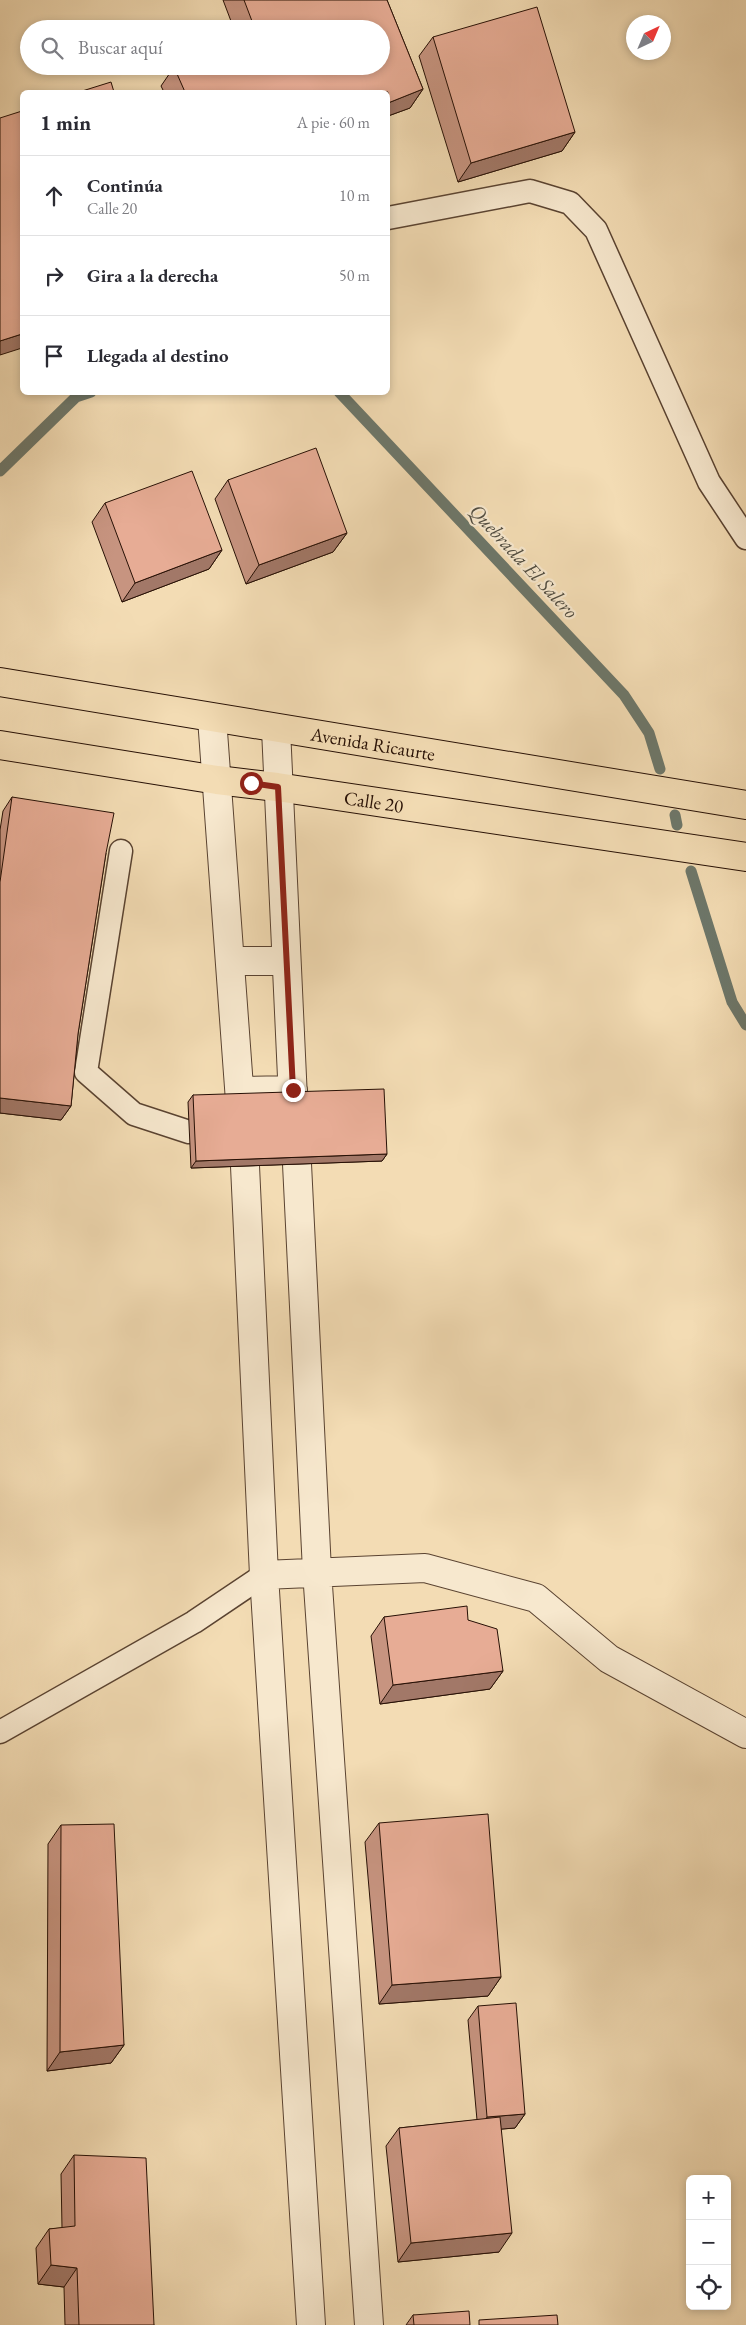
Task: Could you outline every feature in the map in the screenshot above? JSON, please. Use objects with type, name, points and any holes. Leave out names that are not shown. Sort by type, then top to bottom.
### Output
[{"type":"main road","name":"Avenida Ricaurte","points":[[0,682],[746,805]]},
{"type":"main road","name":"Calle 20","points":[[0,745],[217,780],[278,787],[746,857]]},
{"type":"street","points":[[212,718],[240,1096],[293,1094],[276,728]]},
{"type":"street","points":[[231,961],[286,961]]},
{"type":"street","points":[[297,1164],[318,1571],[369,2325]]},
{"type":"street","points":[[245,1166],[264,1575],[312,2325]]},
{"type":"street","points":[[264,1575],[318,1571],[425,1568],[536,1598],[609,1659],[746,1734]]},
{"type":"lane","points":[[390,218],[530,191],[570,203],[596,230],[709,482],[746,538]]},
{"type":"lane","points":[[121,851],[86,1072],[134,1114],[189,1132]]},
{"type":"lane","points":[[0,1732],[194,1622],[264,1575]]},
{"type":"building","points":[[244,0],[387,0],[423,89],[390,102],[390,90],[184,90],[178,75],[390,75],[390,20],[252,20]]},
{"type":"building","points":[[537,7],[575,132],[471,163],[433,37]]},
{"type":"building","points":[[111,82],[113,90],[85,90]]},
{"type":"building","points":[[20,112],[20,335],[0,341],[0,118]]},
{"type":"building","points":[[316,448],[347,533],[259,565],[228,480]]},
{"type":"building","points":[[192,471],[222,550],[135,583],[105,503]]},
{"type":"building","points":[[12,797],[114,813],[78,1034],[71,1106],[0,1098],[0,882]]},
{"type":"building","points":[[384,1089],[387,1154],[196,1161],[193,1095]]},
{"type":"building","points":[[467,1606],[468,1620],[497,1629],[503,1671],[393,1685],[384,1617]]},
{"type":"building","points":[[488,1814],[501,1977],[392,1985],[379,1823]]},
{"type":"building","points":[[114,1824],[124,2045],[60,2052],[61,1825]]},
{"type":"building","points":[[516,2003],[525,2114],[487,2117],[478,2006]]},
{"type":"building","points":[[500,2117],[512,2233],[411,2243],[399,2128]]},
{"type":"building","points":[[74,2155],[146,2158],[154,2325],[79,2325],[77,2268],[51,2265],[49,2229],[75,2226]]},
{"type":"building","points":[[469,2311],[470,2325],[414,2325],[413,2315]]},
{"type":"building","points":[[557,2315],[558,2325],[479,2325],[479,2320]]},
{"type":"waterway","name":"Quebrada El Salero","points":[[0,471],[76,397],[82,395]]},
{"type":"waterway","name":"Quebrada El Salero","points":[[342,395],[624,695],[649,733],[660,769]]},
{"type":"waterway","points":[[675,815],[677,825]]},
{"type":"waterway","points":[[691,871],[732,1002],[746,1025]]},
{"type":"route","points":[[251,783],[278,787],[293,1090]]}]
